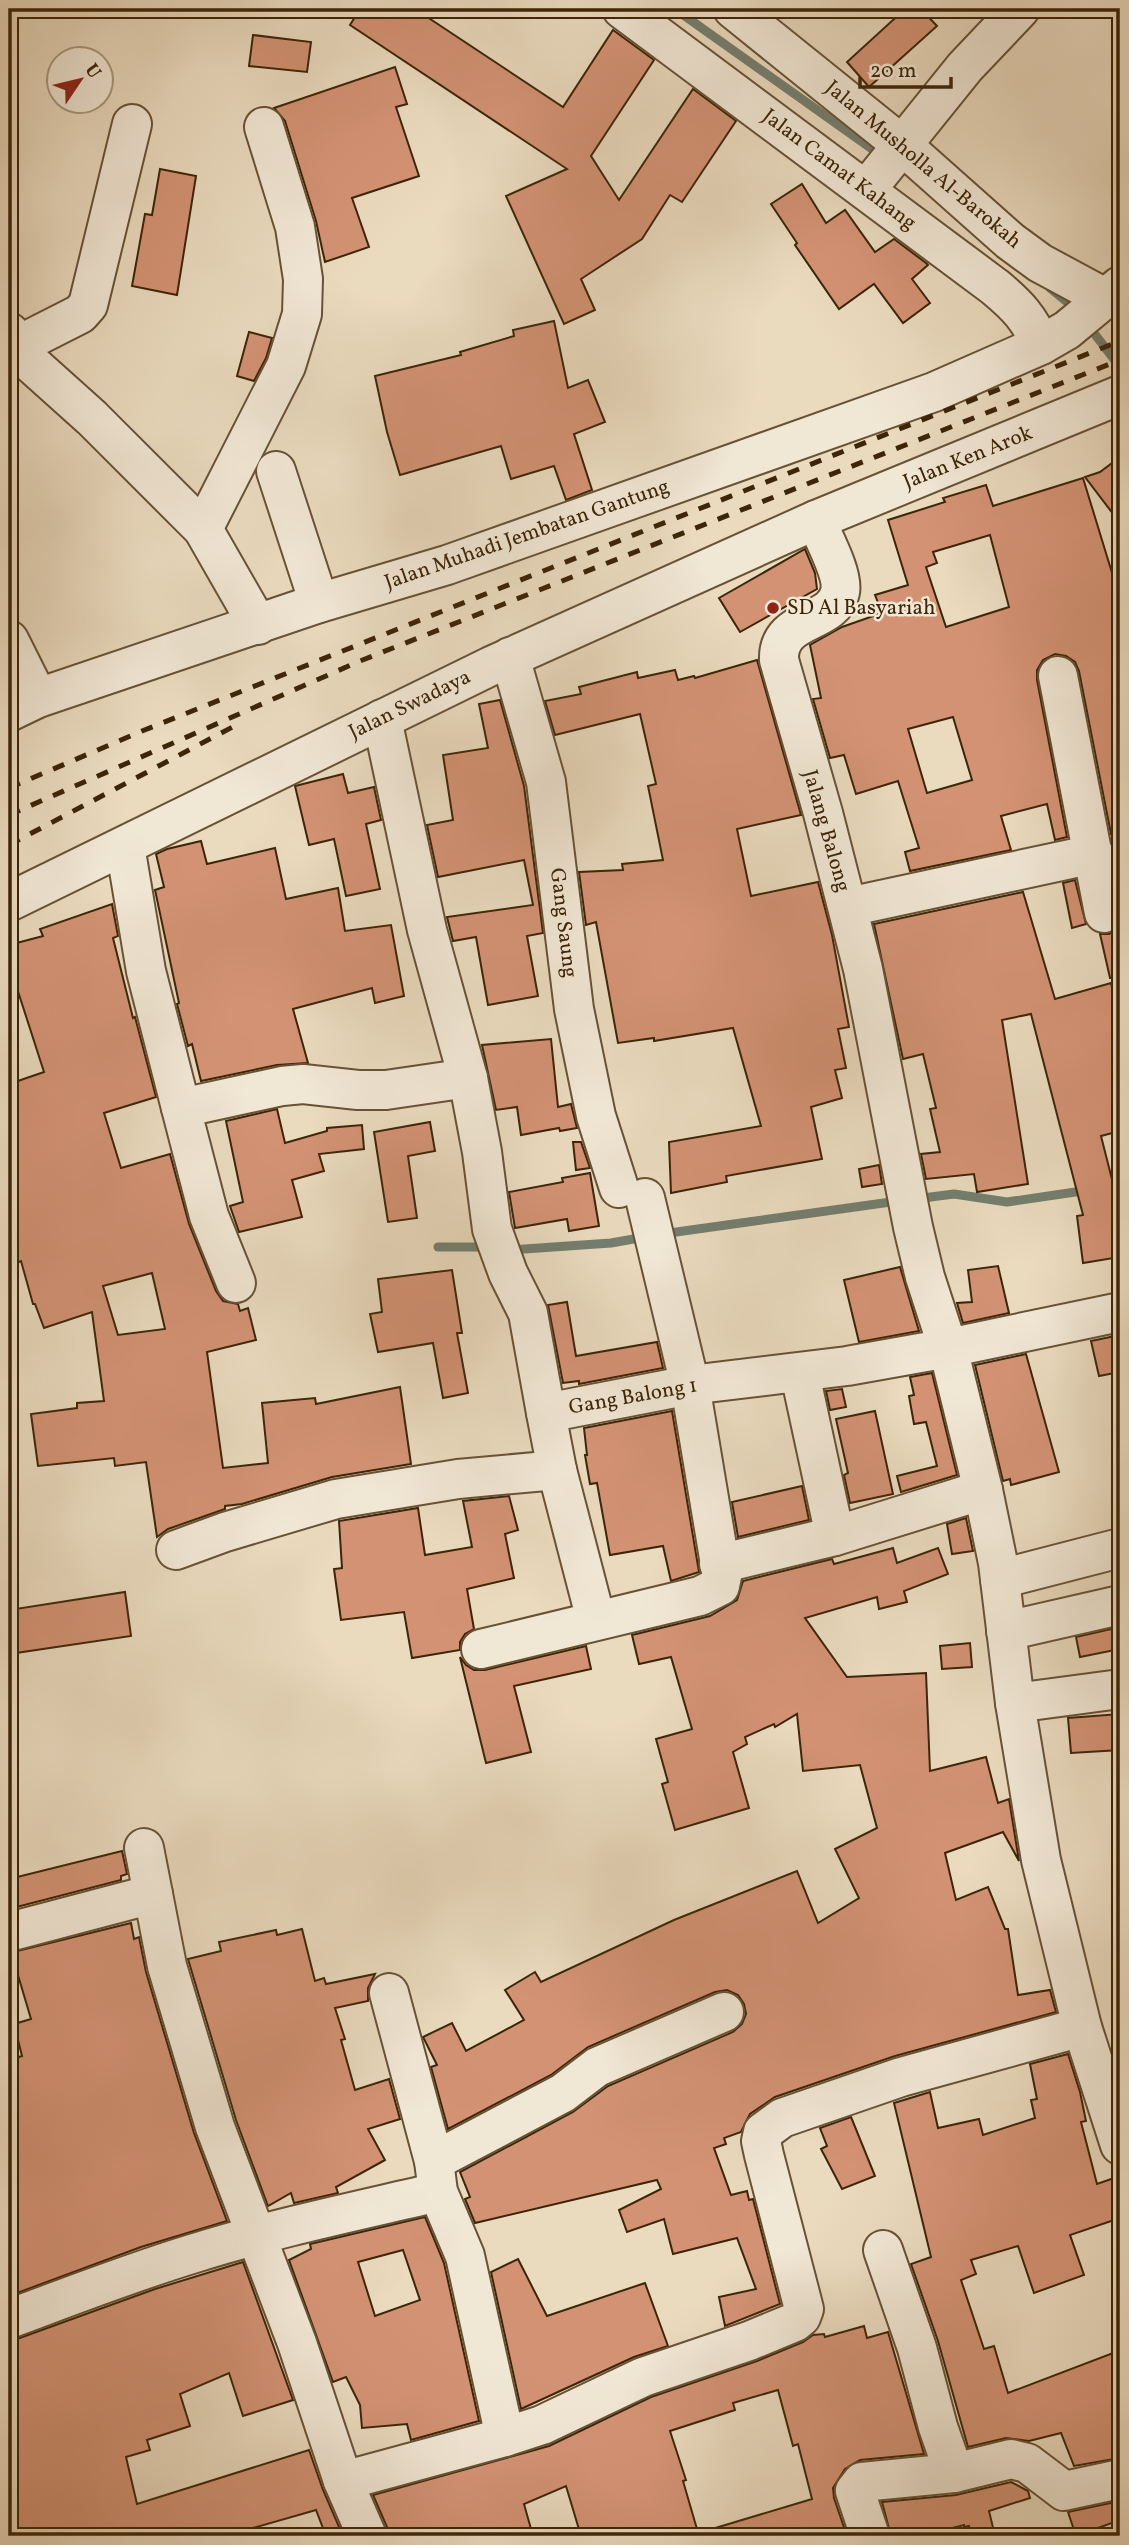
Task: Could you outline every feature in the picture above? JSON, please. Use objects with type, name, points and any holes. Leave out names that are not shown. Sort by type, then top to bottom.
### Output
[{"type":"street","name":"Jalan Camat Kahang","points":[[622,9],[867,188],[1017,306],[1031,322],[1041,345]]},
{"type":"street","name":"Jalan Musholla Al-Barokah","points":[[733,9],[898,150],[1010,241],[1100,303]]},
{"type":"street","points":[[867,188],[965,67],[1020,9]]},
{"type":"street","points":[[132,124],[88,305],[80,314],[11,343],[92,418],[203,529],[258,625]]},
{"type":"street","points":[[203,529],[286,366],[302,314],[303,279],[295,227],[264,127]]},
{"type":"street","name":"Jalan Muhadi Jembatan Gantung","points":[[23,705],[319,603],[447,565],[934,392],[1041,345],[1100,303]]},
{"type":"street","name":"Jalan Ken Arok","points":[[816,520],[1109,409]]},
{"type":"street","points":[[276,471],[319,603]]},
{"type":"street","name":"Jalan Swadaya","points":[[9,902],[510,657],[816,520]]},
{"type":"street","name":"Jalang Balong","points":[[816,520],[840,578],[841,591],[837,601],[783,638],[778,649],[779,660],[848,907],[863,969],[913,1227],[925,1277],[948,1348],[983,1490],[1000,1579],[1015,1703],[1041,1860],[1098,2043],[1118,2133]]},
{"type":"street","points":[[9,640],[23,705]]},
{"type":"street","name":"Gang Saung","points":[[510,657],[545,782],[575,1009],[596,1116],[643,1216],[690,1385],[719,1564]]},
{"type":"street","points":[[1058,676],[1104,913]]},
{"type":"street","points":[[382,719],[427,930],[468,1078],[482,1152],[492,1229],[508,1273],[528,1313],[546,1413]]},
{"type":"street","points":[[125,846],[148,982],[209,1216],[236,1283]]},
{"type":"street","points":[[848,907],[1094,854]]},
{"type":"street","points":[[181,1108],[282,1086],[303,1084],[386,1090],[468,1078]]},
{"type":"street","name":"Gang Balong 1","points":[[596,1620],[557,1469],[546,1413],[690,1385],[800,1374],[948,1348],[1120,1312]]},
{"type":"street","points":[[800,1374],[835,1536]]},
{"type":"street","points":[[176,1550],[225,1532],[336,1499],[458,1479],[557,1469]]},
{"type":"street","points":[[481,1649],[700,1596],[720,1586],[722,1576],[719,1564],[835,1536],[983,1490]]},
{"type":"street","points":[[1000,1579],[1120,1548]]},
{"type":"street","points":[[1006,1631],[1120,1605]]},
{"type":"street","points":[[1015,1703],[1120,1689]]},
{"type":"street","points":[[144,1848],[167,1966],[215,2127],[297,2343],[343,2481],[367,2536]]},
{"type":"street","points":[[9,1932],[153,1894]]},
{"type":"street","points":[[388,1993],[436,2176],[465,2256],[505,2437]]},
{"type":"street","points":[[9,2319],[85,2289],[436,2176],[563,2093],[597,2067],[724,2012]]},
{"type":"street","points":[[343,2481],[542,2425],[643,2377],[749,2341],[801,2317],[804,2308],[761,2141],[763,2132],[771,2124],[901,2077],[1098,2043]]},
{"type":"street","points":[[883,2250],[917,2348],[938,2427],[954,2473]]},
{"type":"street","points":[[870,2536],[855,2491],[862,2482],[954,2473],[1011,2459],[1027,2463],[1064,2491],[1120,2479]]},
{"type":"building","points":[[360,9],[415,9],[563,107],[613,30],[654,60],[591,156],[619,200],[693,89],[736,121],[682,202],[670,195],[642,239],[581,279],[595,310],[564,324],[506,196],[567,169],[350,25]]},
{"type":"building","points":[[905,9],[921,9],[937,26],[869,87],[847,62]]},
{"type":"building","points":[[253,35],[311,42],[307,72],[249,66]]},
{"type":"building","points":[[395,67],[407,104],[396,107],[419,176],[352,198],[369,247],[325,262],[316,221],[285,121],[274,108]]},
{"type":"building","points":[[160,169],[196,176],[177,295],[132,286],[145,214],[152,215]]},
{"type":"building","points":[[802,184],[826,223],[845,210],[875,252],[894,239],[926,263],[928,265],[912,279],[930,303],[903,323],[874,284],[839,309],[795,245],[797,243],[771,204]]},
{"type":"building","points":[[554,321],[568,388],[588,380],[605,422],[574,434],[592,490],[566,500],[554,466],[511,479],[501,446],[400,475],[375,376],[461,355],[460,352],[514,336],[513,330]]},
{"type":"building","points":[[249,332],[272,338],[266,358],[254,381],[237,376]]},
{"type":"building","points":[[1120,457],[1120,523],[1085,477],[1100,472]]},
{"type":"building","points":[[1083,478],[1120,599],[1120,832],[1111,834],[1079,671],[1075,662],[1066,656],[1055,654],[1043,660],[1037,670],[1037,680],[1067,837],[1055,840],[1047,804],[1001,816],[1011,850],[910,871],[905,852],[919,848],[898,781],[856,794],[844,755],[830,758],[813,699],[821,698],[810,645],[842,627],[882,613],[875,595],[908,585],[888,520],[945,502],[943,498],[986,485],[993,506]],"holes":[[[990,535],[1009,607],[946,627],[926,567],[937,563],[933,552]],[[953,717],[972,780],[927,793],[908,729]]]},
{"type":"building","points":[[805,549],[815,573],[817,589],[740,632],[719,598]]},
{"type":"building","points":[[757,660],[801,815],[737,829],[751,896],[818,882],[832,935],[849,1027],[838,1029],[846,1068],[835,1070],[842,1098],[811,1107],[822,1159],[726,1176],[727,1182],[671,1193],[669,1142],[761,1126],[733,1028],[654,1041],[654,1038],[618,1043],[596,922],[586,925],[579,872],[623,870],[622,864],[663,860],[648,786],[656,784],[640,714],[555,735],[545,701],[581,694],[579,687],[637,672],[638,678],[675,670],[678,680],[694,676],[695,678]]},
{"type":"building","points":[[500,700],[524,786],[543,933],[527,936],[538,996],[488,1005],[476,937],[453,941],[447,917],[533,905],[524,860],[438,877],[427,825],[453,820],[443,755],[488,748],[479,704]]},
{"type":"building","points":[[343,774],[348,793],[374,787],[381,820],[366,824],[380,889],[346,896],[334,839],[309,845],[295,786]]},
{"type":"building","points":[[201,841],[207,864],[275,848],[286,899],[338,888],[345,931],[391,925],[404,996],[375,1003],[372,988],[293,1009],[308,1063],[277,1065],[201,1081],[192,1044],[188,1046],[177,1004],[179,1003],[155,890],[164,887],[156,854]]},
{"type":"building","points":[[1075,880],[1086,924],[1072,928],[1063,883]]},
{"type":"building","points":[[1023,892],[1055,999],[1111,983],[1120,1021],[1120,1131],[1101,1136],[1120,1211],[1120,1257],[1083,1263],[1077,1216],[1083,1215],[1031,1014],[1002,1020],[1028,1184],[977,1192],[974,1174],[926,1179],[921,1154],[940,1152],[930,1109],[936,1108],[923,1054],[903,1059],[874,924]]},
{"type":"building","points":[[112,904],[118,936],[113,938],[156,1097],[104,1113],[121,1168],[170,1154],[189,1224],[216,1291],[223,1301],[238,1304],[240,1311],[248,1308],[256,1340],[207,1352],[223,1468],[268,1463],[262,1403],[315,1398],[316,1404],[400,1387],[411,1464],[332,1477],[242,1504],[225,1506],[225,1509],[168,1529],[157,1537],[146,1462],[115,1466],[114,1458],[38,1466],[31,1414],[77,1408],[77,1403],[104,1401],[92,1312],[44,1328],[33,1304],[21,1261],[9,1266],[9,1084],[44,1072],[14,979],[9,981],[9,945],[43,936],[40,929]],"holes":[[[152,1273],[165,1329],[118,1335],[103,1286]]]},
{"type":"building","points":[[1120,927],[1120,977],[1110,978],[1100,934],[1109,934]]},
{"type":"building","points":[[551,1039],[558,1107],[571,1104],[577,1128],[560,1131],[559,1128],[521,1135],[517,1107],[496,1110],[482,1045]]},
{"type":"building","points":[[277,1109],[285,1143],[327,1131],[327,1128],[362,1125],[364,1149],[319,1154],[324,1171],[292,1180],[302,1217],[239,1232],[230,1206],[243,1202],[226,1121]]},
{"type":"building","points":[[430,1122],[435,1151],[408,1156],[417,1218],[388,1222],[374,1132]]},
{"type":"building","points":[[573,1142],[581,1142],[590,1168],[576,1170]]},
{"type":"building","points":[[879,1165],[882,1184],[862,1187],[859,1169]]},
{"type":"building","points":[[590,1173],[599,1226],[569,1231],[567,1219],[515,1228],[509,1192],[563,1182],[562,1178]]},
{"type":"building","points":[[998,1266],[1009,1313],[963,1323],[957,1303],[972,1302],[968,1270]]},
{"type":"building","points":[[900,1267],[919,1331],[859,1342],[844,1280]]},
{"type":"building","points":[[452,1270],[462,1333],[457,1333],[468,1393],[443,1398],[433,1343],[378,1352],[370,1314],[382,1312],[378,1279]]},
{"type":"building","points":[[567,1302],[576,1356],[657,1342],[663,1368],[579,1384],[579,1381],[563,1383],[548,1305]]},
{"type":"building","points":[[1120,1335],[1120,1372],[1099,1376],[1091,1341]]},
{"type":"building","points":[[1026,1354],[1059,1472],[1011,1485],[1010,1479],[1003,1481],[975,1365]]},
{"type":"building","points":[[932,1373],[957,1475],[901,1492],[897,1476],[937,1466],[926,1422],[914,1424],[909,1396],[914,1395],[910,1377]]},
{"type":"building","points":[[842,1389],[846,1407],[830,1410],[826,1391]]},
{"type":"building","points":[[672,1411],[699,1572],[671,1581],[663,1546],[610,1555],[597,1483],[590,1484],[584,1428]]},
{"type":"building","points":[[875,1411],[893,1494],[850,1503],[844,1475],[848,1473],[836,1419]]},
{"type":"building","points":[[802,1486],[809,1520],[738,1537],[732,1502]]},
{"type":"building","points":[[509,1496],[518,1530],[505,1534],[514,1578],[467,1589],[474,1629],[465,1634],[460,1642],[460,1650],[412,1658],[404,1612],[341,1620],[334,1569],[342,1568],[339,1521],[418,1508],[425,1555],[472,1547],[463,1501]]},
{"type":"building","points":[[966,1518],[973,1551],[952,1554],[947,1524]]},
{"type":"building","points":[[893,1548],[897,1563],[938,1548],[948,1574],[904,1591],[907,1602],[879,1609],[877,1597],[805,1618],[847,1677],[926,1673],[930,1771],[986,1757],[998,1803],[1009,1799],[1019,1861],[1003,1832],[945,1853],[956,1900],[988,1887],[1005,1929],[1008,1929],[1018,1995],[1050,1990],[1056,2012],[895,2056],[775,2097],[750,2114],[741,2132],[724,2138],[726,2144],[714,2148],[731,2195],[747,2191],[749,2200],[753,2199],[780,2304],[725,2326],[719,2297],[756,2289],[737,2238],[673,2254],[664,2219],[627,2232],[619,2210],[661,2189],[657,2180],[475,2223],[465,2199],[470,2197],[460,2172],[573,2112],[608,2086],[733,2032],[742,2024],[746,2014],[738,1995],[727,1990],[715,1992],[588,2047],[551,2075],[448,2129],[431,2067],[437,2065],[423,2037],[452,2023],[466,2051],[524,2020],[505,1990],[535,1972],[541,1982],[674,1920],[797,1871],[818,1923],[859,1898],[835,1849],[877,1828],[860,1765],[803,1771],[797,1714],[775,1727],[774,1724],[745,1737],[747,1744],[733,1752],[749,1808],[675,1830],[662,1784],[668,1782],[656,1739],[692,1729],[671,1657],[639,1664],[632,1635],[710,1616],[737,1600],[743,1581],[832,1559],[834,1564]]},
{"type":"building","points":[[125,1592],[131,1636],[9,1654],[9,1610]]},
{"type":"building","points":[[1120,1627],[1120,1649],[1080,1657],[1076,1637]]},
{"type":"building","points":[[970,1643],[972,1667],[942,1669],[940,1646]]},
{"type":"building","points":[[586,1646],[591,1669],[514,1686],[531,1752],[486,1763],[460,1657],[474,1670],[485,1670]]},
{"type":"building","points":[[1120,1714],[1120,1750],[1071,1753],[1068,1718]]},
{"type":"building","points":[[122,1851],[127,1874],[121,1876],[121,1880],[9,1909],[9,1879]]},
{"type":"building","points":[[131,1923],[134,1939],[139,1937],[146,1972],[194,2133],[227,2221],[141,2247],[9,2296],[9,2060],[22,2056],[14,2024],[31,2019],[15,1965],[9,1967],[9,1953]]},
{"type":"building","points":[[302,1929],[315,1981],[324,1978],[326,1984],[375,1974],[368,1988],[368,2001],[335,2008],[345,2039],[341,2040],[355,2090],[389,2079],[400,2119],[368,2129],[385,2160],[336,2187],[338,2193],[294,2203],[291,2193],[268,2206],[236,2120],[188,1959],[221,1951],[219,1942],[276,1930],[277,1935]]},
{"type":"building","points":[[1068,2054],[1080,2092],[1086,2121],[1081,2122],[1097,2184],[1120,2176],[1120,2218],[1070,2235],[1084,2275],[1034,2293],[1018,2246],[971,2260],[976,2274],[961,2280],[984,2349],[994,2346],[1008,2393],[1113,2353],[1120,2371],[1120,2397],[1114,2399],[1120,2420],[1120,2458],[1074,2466],[1061,2433],[1029,2441],[1006,2438],[968,2447],[938,2341],[911,2264],[931,2257],[894,2103],[930,2092],[938,2128],[979,2119],[983,2135],[1035,2118],[1031,2100],[1037,2099],[1030,2064]]},
{"type":"building","points":[[851,2117],[875,2176],[842,2189],[821,2149],[827,2146],[820,2128]]},
{"type":"building","points":[[425,2217],[444,2263],[479,2421],[411,2440],[407,2424],[362,2428],[360,2405],[346,2377],[333,2382],[289,2260],[311,2249],[310,2244]],"holes":[[[403,2250],[420,2300],[375,2316],[358,2262]]]},
{"type":"building","points":[[518,2259],[547,2316],[645,2283],[668,2346],[634,2357],[521,2409],[491,2272]]},
{"type":"building","points":[[243,2262],[293,2400],[243,2416],[229,2373],[180,2394],[190,2426],[147,2440],[150,2450],[126,2457],[137,2504],[309,2450],[343,2536],[326,2536],[316,2510],[246,2530],[247,2536],[9,2536],[9,2340],[155,2289]]},
{"type":"building","points":[[864,2326],[867,2338],[888,2332],[924,2454],[860,2460],[845,2469],[833,2488],[847,2536],[713,2536],[712,2529],[812,2499],[798,2444],[793,2446],[778,2390],[733,2403],[735,2410],[670,2431],[686,2480],[683,2481],[699,2536],[581,2536],[566,2486],[524,2504],[533,2536],[388,2536],[387,2527],[373,2495],[549,2446],[651,2397],[757,2361],[803,2342],[813,2335],[824,2334],[825,2337]]},
{"type":"building","points":[[1011,2482],[1028,2491],[1030,2498],[989,2511],[995,2536],[972,2536],[969,2526],[964,2525],[921,2536],[891,2536],[882,2502],[956,2495]]},
{"type":"building","points":[[1120,2501],[1120,2520],[1076,2536],[1068,2512]]},
{"type":"waterway","points":[[675,9],[882,156]]},
{"type":"waterway","points":[[1050,288],[1077,310]]},
{"type":"waterway","points":[[1087,324],[1120,367]]},
{"type":"waterway","points":[[915,1199],[954,1194],[1007,1202],[1089,1190]]},
{"type":"waterway","points":[[662,1234],[898,1201]]},
{"type":"waterway","points":[[510,1250],[611,1243],[645,1237]]},
{"type":"waterway","points":[[438,1247],[489,1247]]},
{"type":"railway","points":[[9,788],[142,731],[1120,341]]},
{"type":"railway","points":[[9,815],[360,661],[1120,360]]},
{"type":"railway","points":[[9,845],[242,722]]},
{"type":"place","name":"SD Al Basyariah","points":[[773,608]]}]
